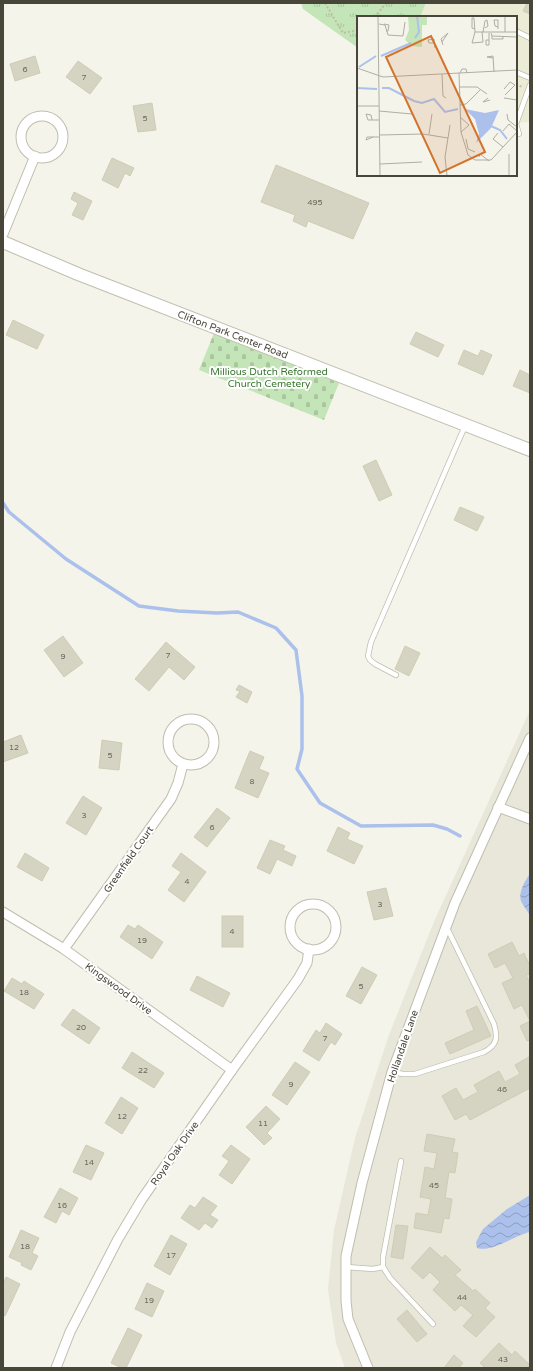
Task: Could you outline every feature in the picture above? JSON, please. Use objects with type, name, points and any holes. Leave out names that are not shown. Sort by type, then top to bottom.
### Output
[{"type":"street","points":[[37,116],[44,116],[56,121],[62,132],[61,145],[53,154],[47,157],[35,156],[29,153],[21,142],[22,129],[31,119],[37,116]]},
{"type":"street","points":[[3,234],[35,156]]},
{"type":"street","name":"Clifton Park Center Road","points":[[3,242],[78,274],[530,450]]},
{"type":"street","points":[[183,720],[196,720],[202,722],[212,732],[214,738],[212,752],[203,762],[190,765],[183,764],[178,761],[169,751],[169,733],[173,727],[183,720]]},
{"type":"street","name":"Hollandale Lane","points":[[368,1368],[348,1320],[346,1301],[346,1256],[362,1183],[392,1072],[454,903],[530,738]]},
{"type":"street","name":"Greenfield Court","points":[[64,949],[171,798],[178,782],[183,764]]},
{"type":"street","points":[[498,807],[530,819]]},
{"type":"street","points":[[316,904],[322,906],[332,914],[335,920],[335,933],[332,939],[322,948],[309,949],[298,944],[294,939],[291,933],[291,920],[298,909],[303,906],[316,904]]},
{"type":"street","name":"Kingswood Drive","points":[[3,912],[64,949],[232,1070]]},
{"type":"street","name":"Royal Oak Drive","points":[[56,1368],[70,1332],[118,1239],[142,1199],[232,1070],[298,979],[307,963],[309,949]]},
{"type":"lane","points":[[517,32],[530,38]]},
{"type":"lane","points":[[517,72],[530,78]]},
{"type":"lane","points":[[517,121],[530,85]]},
{"type":"lane","points":[[517,127],[519,134]]},
{"type":"lane","points":[[396,675],[370,660],[368,656],[371,642],[466,424]]},
{"type":"lane","points":[[392,1072],[415,1074],[484,1052],[491,1048],[496,1040],[497,1034],[494,1024],[446,926]]},
{"type":"lane","points":[[401,1161],[383,1257],[383,1267],[390,1278],[433,1324]]},
{"type":"lane","points":[[346,1267],[373,1269],[383,1267]]},
{"type":"path","points":[[325,3],[343,33],[357,30]]},
{"type":"path","points":[[377,16],[386,3]]},
{"type":"shaded area","points":[[426,3],[530,3],[530,122],[517,123],[517,16],[420,16]]},
{"type":"shaded area","points":[[530,710],[530,1368],[345,1368],[336,1343],[328,1289],[334,1230],[355,1138],[389,1035],[433,924]]},
{"type":"green space","points":[[301,3],[426,3],[420,16],[357,16],[357,47],[303,9]]},
{"type":"green space","name":"Millious Dutch Reformed Church Cemetery","points":[[214,333],[339,383],[324,420],[199,370]]},
{"type":"water","points":[[530,874],[530,916],[522,903],[520,894],[522,887]]},
{"type":"water","points":[[530,1195],[530,1232],[490,1248],[477,1248],[476,1242],[483,1229],[507,1209]]},
{"type":"building","points":[[527,3],[530,3],[530,14],[523,11]]},
{"type":"building","points":[[35,56],[40,73],[15,81],[10,64]]},
{"type":"building","points":[[78,61],[102,78],[90,94],[66,77]]},
{"type":"building","points":[[152,103],[156,130],[138,132],[133,106]]},
{"type":"building","points":[[112,158],[134,168],[130,176],[125,173],[118,188],[102,180]]},
{"type":"building","points":[[276,165],[369,203],[353,239],[308,221],[306,227],[293,221],[295,215],[261,202]]},
{"type":"building","points":[[74,192],[92,201],[83,220],[72,215],[78,203],[71,199]]},
{"type":"building","points":[[13,320],[44,335],[37,349],[6,335]]},
{"type":"building","points":[[416,332],[444,345],[438,357],[410,344]]},
{"type":"building","points":[[464,350],[478,356],[481,350],[492,355],[483,375],[458,364]]},
{"type":"building","points":[[520,370],[530,375],[530,393],[513,386]]},
{"type":"building","points":[[376,460],[392,495],[379,501],[363,466]]},
{"type":"building","points":[[460,507],[484,517],[477,531],[454,520]]},
{"type":"building","points":[[63,636],[83,663],[64,677],[44,650]]},
{"type":"building","points":[[166,642],[195,667],[184,680],[169,667],[149,691],[135,679]]},
{"type":"building","points":[[405,646],[420,653],[409,676],[395,669]]},
{"type":"building","points":[[239,685],[252,692],[247,703],[236,697],[240,691],[236,690]]},
{"type":"building","points":[[21,735],[28,753],[3,762],[3,742]]},
{"type":"building","points":[[102,740],[122,743],[119,770],[99,768]]},
{"type":"building","points":[[250,751],[264,757],[259,769],[269,773],[258,798],[235,788]]},
{"type":"building","points":[[83,796],[102,808],[86,835],[66,823]]},
{"type":"building","points":[[217,808],[230,818],[207,847],[194,837]]},
{"type":"building","points":[[338,827],[350,833],[347,839],[363,846],[354,864],[327,851]]},
{"type":"building","points":[[270,840],[285,846],[283,850],[296,856],[292,866],[277,859],[270,874],[257,868]]},
{"type":"building","points":[[25,853],[49,868],[42,881],[17,867]]},
{"type":"building","points":[[181,853],[206,872],[184,902],[168,890],[181,872],[172,866]]},
{"type":"building","points":[[386,888],[393,916],[374,920],[367,892]]},
{"type":"building","points":[[222,916],[243,916],[243,947],[222,947]]},
{"type":"building","points":[[128,925],[135,929],[138,925],[163,942],[152,959],[120,937]]},
{"type":"building","points":[[512,942],[519,956],[524,953],[530,966],[530,974],[526,975],[530,983],[530,1021],[522,1005],[514,1009],[502,983],[513,978],[505,963],[495,968],[488,954]]},
{"type":"building","points":[[362,967],[377,975],[361,1004],[346,996]]},
{"type":"building","points":[[197,976],[230,993],[223,1007],[190,990]]},
{"type":"building","points":[[12,978],[22,984],[24,981],[44,994],[34,1009],[4,991]]},
{"type":"building","points":[[477,1006],[491,1036],[450,1054],[445,1043],[474,1030],[466,1011]]},
{"type":"building","points":[[73,1009],[100,1028],[89,1044],[61,1025]]},
{"type":"building","points":[[530,1021],[530,1040],[527,1041],[520,1026]]},
{"type":"building","points":[[326,1023],[342,1034],[335,1045],[331,1042],[319,1061],[303,1051],[316,1030],[320,1033]]},
{"type":"building","points":[[132,1052],[164,1073],[154,1088],[122,1068]]},
{"type":"building","points":[[529,1057],[530,1088],[470,1120],[466,1114],[455,1120],[442,1096],[456,1088],[463,1100],[478,1092],[474,1085],[499,1071],[505,1082],[520,1074],[515,1065]]},
{"type":"building","points":[[295,1062],[310,1072],[287,1105],[272,1095]]},
{"type":"building","points":[[121,1097],[138,1108],[122,1134],[105,1123]]},
{"type":"building","points":[[266,1106],[280,1119],[267,1133],[272,1138],[264,1145],[246,1127]]},
{"type":"building","points":[[427,1134],[455,1139],[452,1152],[458,1153],[455,1173],[449,1172],[445,1198],[452,1199],[449,1219],[444,1218],[441,1233],[414,1228],[416,1213],[428,1215],[431,1199],[420,1197],[425,1167],[434,1169],[437,1153],[424,1151]]},
{"type":"building","points":[[86,1145],[104,1153],[91,1180],[73,1172]]},
{"type":"building","points":[[231,1145],[250,1159],[232,1184],[219,1175],[229,1161],[222,1156]]},
{"type":"building","points":[[60,1188],[78,1198],[69,1215],[62,1211],[56,1223],[44,1217]]},
{"type":"building","points":[[203,1197],[217,1206],[210,1215],[218,1220],[212,1228],[205,1223],[199,1230],[181,1218],[190,1205],[195,1208]]},
{"type":"building","points":[[396,1225],[408,1226],[403,1259],[391,1257]]},
{"type":"building","points":[[21,1230],[39,1238],[32,1253],[38,1256],[31,1270],[21,1265],[22,1263],[9,1257]]},
{"type":"building","points":[[171,1235],[187,1244],[170,1275],[154,1266]]},
{"type":"building","points":[[430,1247],[442,1258],[445,1255],[461,1270],[455,1275],[473,1291],[475,1289],[490,1303],[485,1308],[495,1317],[476,1337],[463,1326],[473,1315],[461,1305],[455,1311],[433,1290],[440,1282],[430,1272],[423,1279],[411,1268]]},
{"type":"building","points":[[6,1277],[20,1284],[5,1316],[3,1315],[3,1284]]},
{"type":"building","points":[[147,1283],[164,1291],[152,1317],[135,1309]]},
{"type":"building","points":[[407,1310],[427,1334],[417,1342],[397,1319]]},
{"type":"building","points":[[128,1328],[142,1335],[126,1368],[122,1368],[111,1363]]},
{"type":"building","points":[[499,1343],[512,1355],[515,1351],[530,1365],[527,1368],[485,1368],[480,1363]]},
{"type":"building","points":[[454,1355],[463,1363],[459,1368],[444,1368]]},
{"type":"waterway","points":[[3,503],[9,512],[66,559],[139,606],[178,611],[217,613],[238,612],[276,628],[296,650],[302,696],[302,749],[297,769],[320,803],[361,826],[433,825],[447,829],[460,836]]}]
